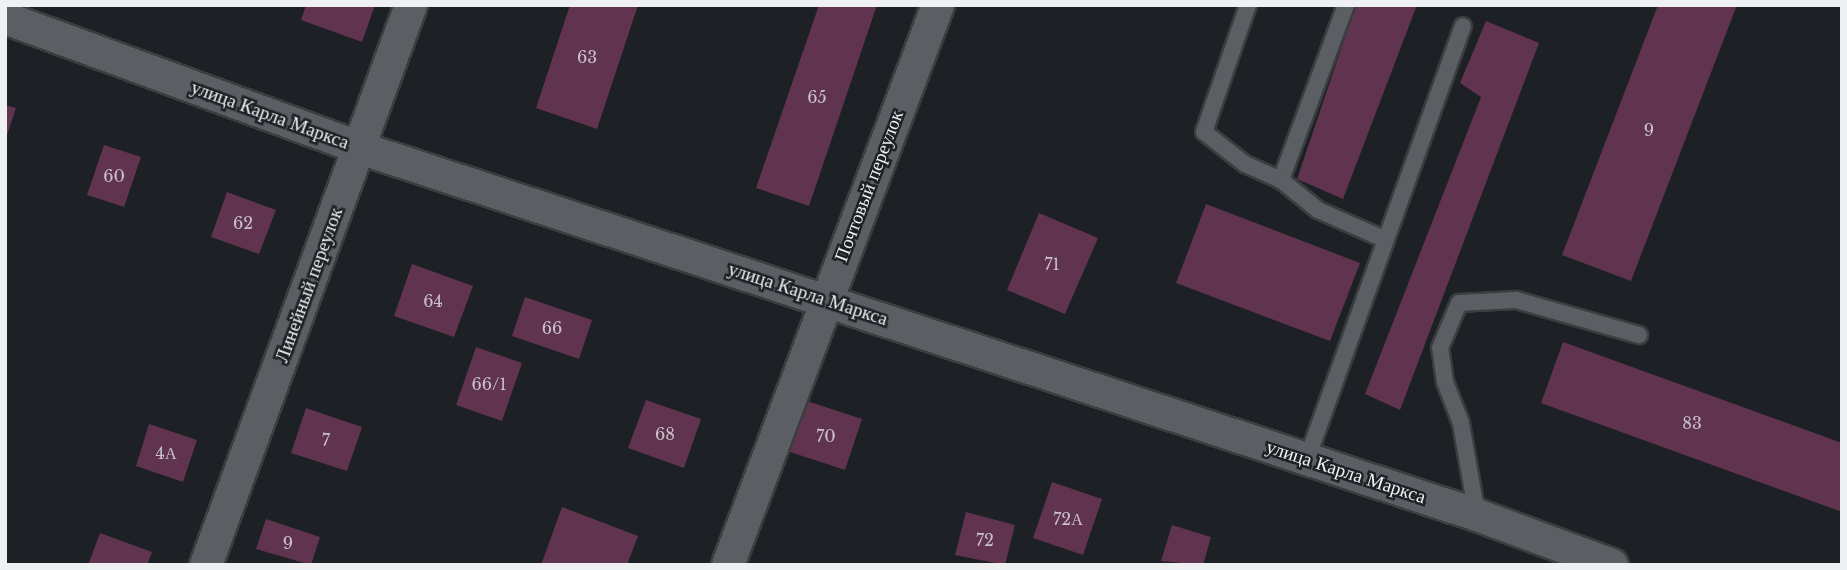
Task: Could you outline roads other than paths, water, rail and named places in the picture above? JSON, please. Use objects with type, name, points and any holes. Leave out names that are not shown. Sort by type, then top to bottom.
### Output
[{"type":"street","name":"Линейный переулок","points":[[206,565],[411,5]]},
{"type":"street","name":"Почтовый переулок","points":[[729,565],[938,5]]},
{"type":"street","name":"улица Карла Маркса","points":[[5,18],[360,148],[1477,515],[1608,564]]},
{"type":"lane","points":[[1248,5],[1204,132],[1245,164],[1281,180],[1318,210],[1386,240]]},
{"type":"lane","points":[[1281,180],[1346,5]]},
{"type":"lane","points":[[1307,459],[1463,26]]},
{"type":"lane","points":[[1477,515],[1461,422],[1445,382],[1440,348],[1459,303],[1516,300],[1639,335]]}]
